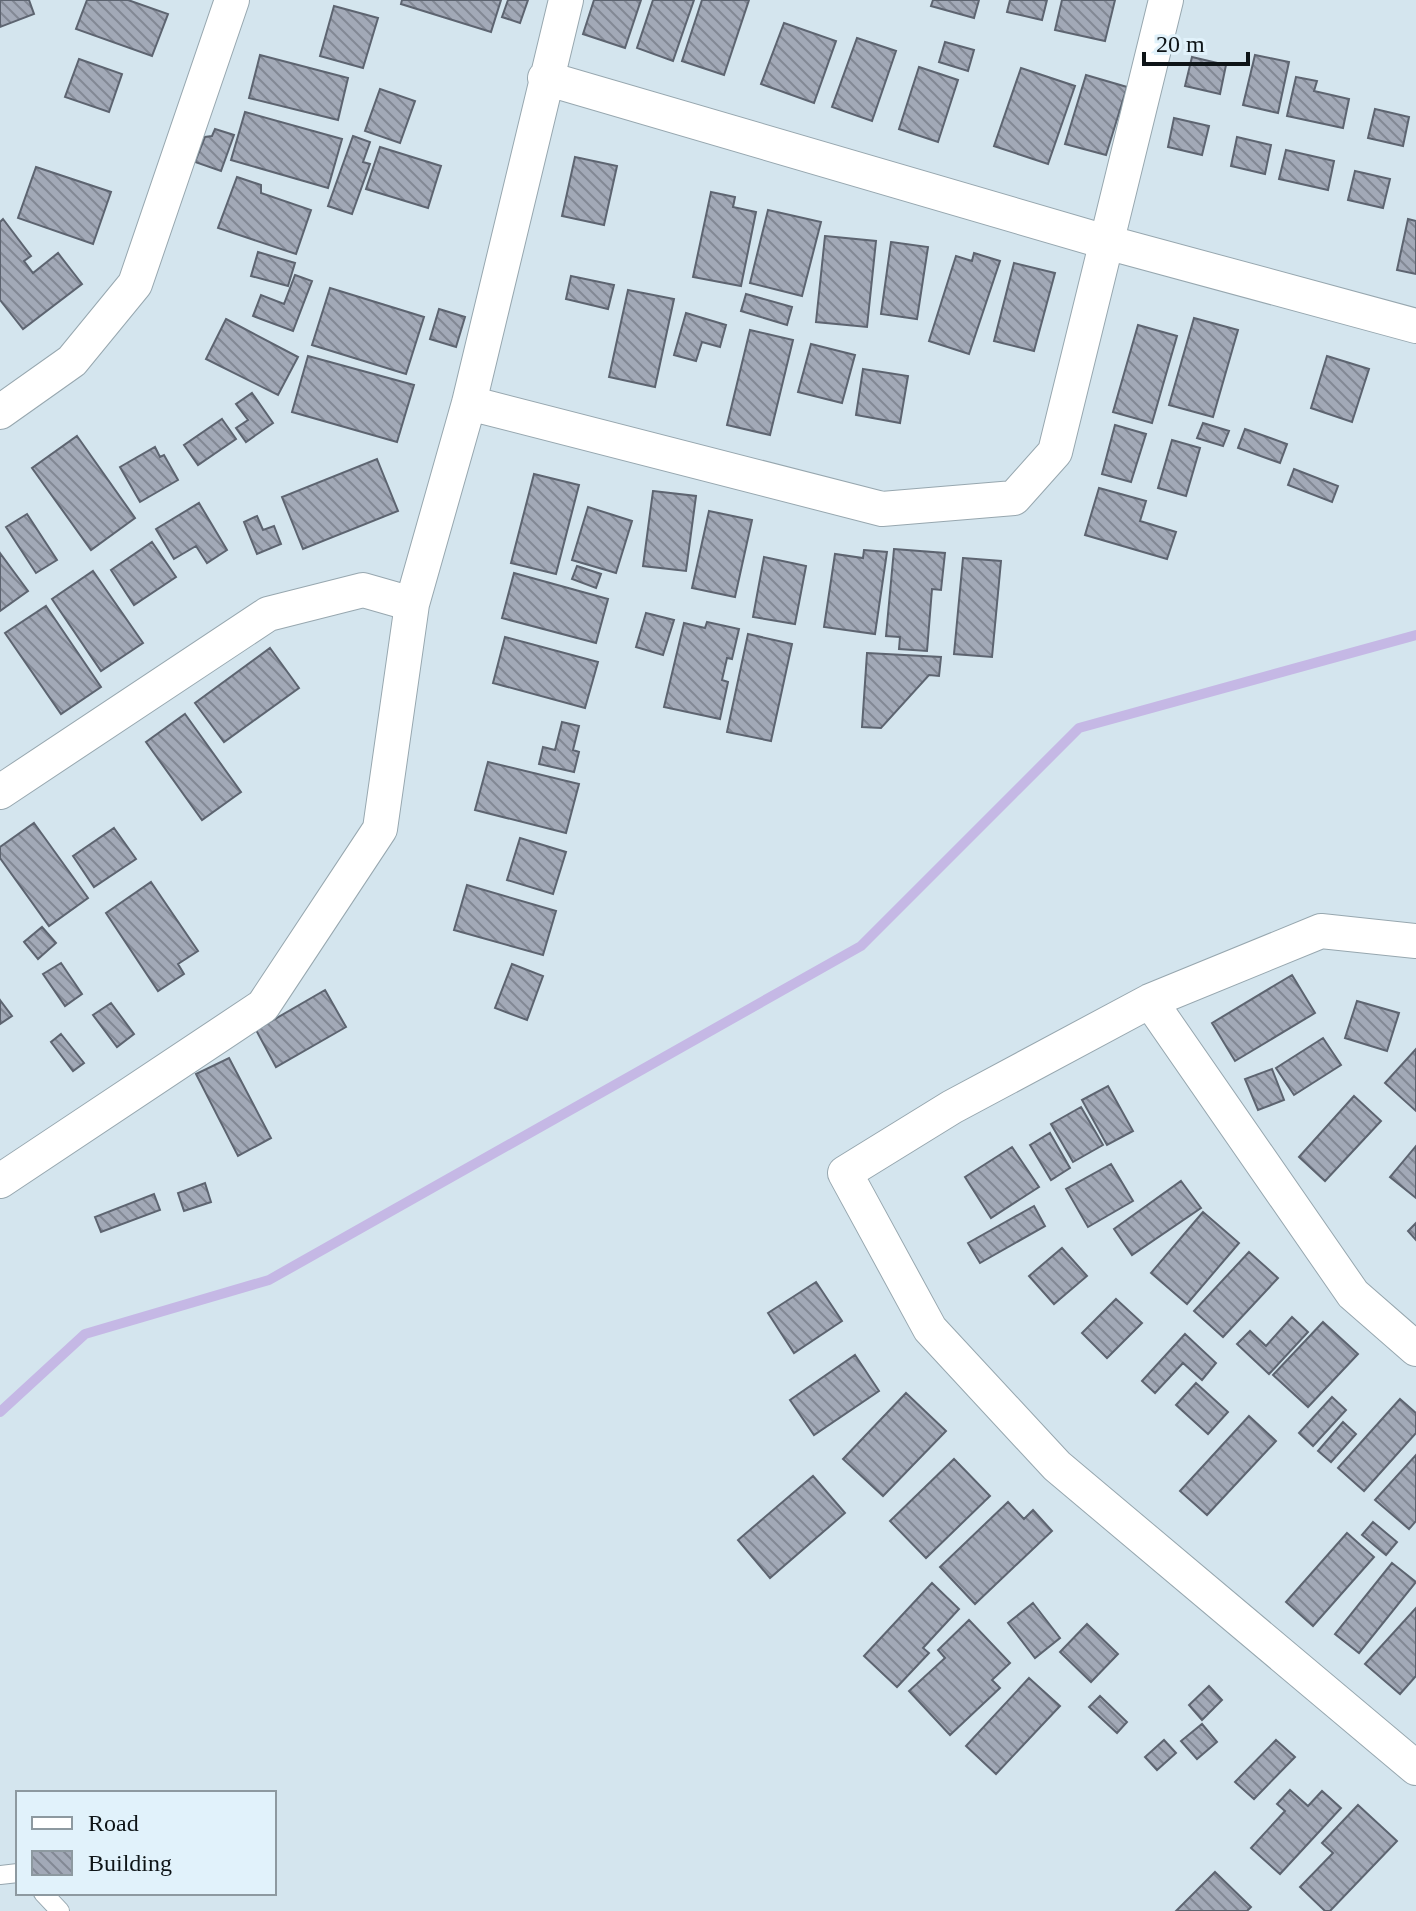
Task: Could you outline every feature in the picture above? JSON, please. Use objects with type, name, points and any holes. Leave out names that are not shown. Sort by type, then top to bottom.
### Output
[{"type":"street","points":[[0,412],[72,361],[135,284],[232,0]]},
{"type":"street","points":[[0,1181],[263,1006],[380,829],[412,604],[469,403],[566,0]]},
{"type":"street","points":[[469,403],[882,509],[1014,498],[1055,452],[1166,0]]},
{"type":"street","points":[[545,78],[1106,242],[1416,326]]},
{"type":"street","points":[[0,792],[268,614],[363,590],[412,604]]},
{"type":"street","points":[[1416,941],[1321,931],[1150,1001],[952,1107],[845,1173],[930,1329],[1057,1466],[1416,1768]]},
{"type":"street","points":[[1150,1001],[1353,1294],[1416,1349]]},
{"type":"lane","points":[[45,1895],[60,1911]]},
{"type":"building","points":[[0,0],[29,0],[34,14],[0,27]]},
{"type":"building","points":[[87,0],[128,0],[168,14],[152,56],[76,29]]},
{"type":"building","points":[[402,0],[501,0],[491,32],[401,4]]},
{"type":"building","points":[[508,0],[528,0],[520,23],[502,17]]},
{"type":"building","points":[[594,0],[641,0],[625,48],[583,34]]},
{"type":"building","points":[[653,0],[694,0],[673,61],[637,48]]},
{"type":"building","points":[[702,0],[749,0],[724,75],[682,61]]},
{"type":"building","points":[[933,0],[979,0],[974,18],[931,6]]},
{"type":"building","points":[[1010,0],[1047,0],[1042,20],[1007,12]]},
{"type":"building","points":[[1062,0],[1115,0],[1105,41],[1055,30]]},
{"type":"building","points":[[334,6],[378,18],[363,68],[320,56]]},
{"type":"building","points":[[784,23],[836,41],[814,103],[761,84]]},
{"type":"building","points":[[857,38],[896,51],[872,121],[832,107]]},
{"type":"building","points":[[945,42],[974,50],[968,71],[939,62]]},
{"type":"building","points":[[260,55],[348,78],[338,120],[249,98]]},
{"type":"building","points":[[1255,55],[1289,62],[1278,113],[1243,105]]},
{"type":"building","points":[[1192,57],[1226,65],[1220,94],[1185,86]]},
{"type":"building","points":[[79,59],[122,74],[109,112],[65,97]]},
{"type":"building","points":[[919,67],[958,80],[938,142],[899,129]]},
{"type":"building","points":[[1021,68],[1075,86],[1048,164],[994,146]]},
{"type":"building","points":[[1086,75],[1127,87],[1106,155],[1065,144]]},
{"type":"building","points":[[1296,77],[1317,81],[1314,91],[1349,99],[1343,128],[1287,116]]},
{"type":"building","points":[[380,89],[415,101],[400,143],[365,131]]},
{"type":"building","points":[[1375,109],[1409,117],[1403,146],[1368,138]]},
{"type":"building","points":[[245,112],[342,139],[328,188],[231,160]]},
{"type":"building","points":[[1174,118],[1209,126],[1202,155],[1168,147]]},
{"type":"building","points":[[215,129],[234,135],[221,171],[195,162],[205,137],[212,136]]},
{"type":"building","points":[[353,136],[370,142],[363,162],[370,164],[352,214],[328,206]]},
{"type":"building","points":[[1237,137],[1271,145],[1265,174],[1231,166]]},
{"type":"building","points":[[380,147],[441,166],[428,208],[366,189]]},
{"type":"building","points":[[1286,150],[1334,161],[1328,190],[1279,179]]},
{"type":"building","points":[[575,157],[617,166],[604,225],[562,216]]},
{"type":"building","points":[[36,167],[111,192],[93,244],[18,218]]},
{"type":"building","points":[[1355,171],[1390,179],[1383,208],[1348,200]]},
{"type":"building","points":[[237,177],[261,185],[261,193],[311,210],[296,254],[218,228]]},
{"type":"building","points":[[711,192],[735,197],[733,207],[756,212],[741,286],[693,277]]},
{"type":"building","points":[[768,210],[821,222],[802,296],[750,283]]},
{"type":"building","points":[[3,219],[31,256],[24,261],[33,273],[58,253],[82,284],[23,329],[0,300],[0,222]]},
{"type":"building","points":[[1408,219],[1416,221],[1416,274],[1397,270]]},
{"type":"building","points":[[825,236],[876,241],[867,327],[816,322]]},
{"type":"building","points":[[891,242],[928,247],[917,319],[881,314]]},
{"type":"building","points":[[258,252],[295,263],[288,286],[251,276]]},
{"type":"building","points":[[974,253],[1000,261],[969,354],[929,341],[956,256],[972,261]]},
{"type":"building","points":[[1014,263],[1055,273],[1034,351],[994,341]]},
{"type":"building","points":[[295,275],[312,281],[293,331],[253,316],[261,295],[284,304]]},
{"type":"building","points":[[571,276],[614,285],[608,309],[566,299]]},
{"type":"building","points":[[330,288],[424,317],[406,374],[312,345]]},
{"type":"building","points":[[628,290],[674,299],[655,387],[609,377]]},
{"type":"building","points":[[746,294],[792,307],[787,325],[741,311]]},
{"type":"building","points":[[439,309],[465,317],[456,347],[430,339]]},
{"type":"building","points":[[686,313],[726,325],[720,347],[702,342],[696,361],[674,355]]},
{"type":"building","points":[[1194,318],[1238,330],[1213,417],[1169,405]]},
{"type":"building","points":[[226,319],[298,357],[278,395],[206,359]]},
{"type":"building","points":[[1138,325],[1177,336],[1152,423],[1113,412]]},
{"type":"building","points":[[750,330],[793,340],[770,435],[727,425]]},
{"type":"building","points":[[811,344],[855,355],[842,403],[798,392]]},
{"type":"building","points":[[308,356],[414,385],[397,442],[292,412]]},
{"type":"building","points":[[1327,356],[1369,369],[1352,422],[1311,408]]},
{"type":"building","points":[[863,369],[908,376],[900,423],[856,415]]},
{"type":"building","points":[[252,393],[273,423],[246,442],[236,428],[248,420],[236,404]]},
{"type":"building","points":[[222,419],[236,439],[198,465],[184,445]]},
{"type":"building","points":[[1203,423],[1229,431],[1223,446],[1197,438]]},
{"type":"building","points":[[1115,425],[1146,434],[1131,482],[1102,474]]},
{"type":"building","points":[[1245,429],[1287,444],[1280,463],[1238,448]]},
{"type":"building","points":[[77,436],[135,518],[91,550],[32,468]]},
{"type":"building","points":[[1172,440],[1200,448],[1186,496],[1158,488]]},
{"type":"building","points":[[155,447],[160,457],[164,455],[178,480],[140,502],[120,467]]},
{"type":"building","points":[[377,459],[398,511],[303,549],[282,497]]},
{"type":"building","points":[[1294,469],[1338,486],[1332,502],[1288,485]]},
{"type":"building","points":[[534,474],[579,485],[556,574],[511,563]]},
{"type":"building","points":[[1099,488],[1146,501],[1140,521],[1176,532],[1167,559],[1085,535]]},
{"type":"building","points":[[653,491],[696,496],[686,571],[643,566]]},
{"type":"building","points":[[199,503],[227,550],[207,563],[196,546],[174,559],[156,529]]},
{"type":"building","points":[[588,507],[632,521],[616,573],[572,560]]},
{"type":"building","points":[[709,511],[752,520],[735,597],[692,588]]},
{"type":"building","points":[[27,514],[57,560],[36,573],[6,527]]},
{"type":"building","points":[[257,516],[263,530],[274,526],[281,544],[257,554],[244,522]]},
{"type":"building","points":[[152,542],[176,577],[134,605],[111,570]]},
{"type":"building","points":[[894,549],[945,553],[941,590],[932,589],[927,651],[899,649],[900,637],[886,636]]},
{"type":"building","points":[[864,550],[887,552],[875,634],[824,627],[835,554],[863,558]]},
{"type":"building","points":[[0,553],[28,591],[0,611]]},
{"type":"building","points":[[764,557],[806,566],[795,624],[753,617]]},
{"type":"building","points":[[963,558],[1001,561],[992,657],[954,654]]},
{"type":"building","points":[[577,566],[601,574],[596,588],[572,579]]},
{"type":"building","points":[[93,571],[143,643],[101,671],[52,599]]},
{"type":"building","points":[[514,573],[608,599],[596,643],[502,618]]},
{"type":"building","points":[[46,606],[101,687],[61,714],[5,633]]},
{"type":"building","points":[[646,613],[674,620],[663,655],[636,647]]},
{"type":"building","points":[[707,622],[739,629],[732,659],[727,658],[722,680],[728,682],[720,719],[664,707],[684,623],[705,628]]},
{"type":"building","points":[[748,634],[792,644],[771,741],[727,732]]},
{"type":"building","points":[[505,637],[598,662],[585,708],[493,683]]},
{"type":"building","points":[[270,648],[299,688],[224,742],[195,703]]},
{"type":"building","points":[[867,653],[941,657],[939,676],[929,675],[881,728],[862,727]]},
{"type":"building","points":[[185,714],[241,792],[202,820],[146,742]]},
{"type":"building","points":[[562,722],[579,726],[573,750],[579,752],[574,772],[539,764],[543,747],[555,750]]},
{"type":"building","points":[[488,762],[579,784],[566,833],[475,810]]},
{"type":"building","points":[[34,823],[88,898],[49,926],[0,858],[0,847]]},
{"type":"building","points":[[114,828],[136,859],[94,887],[73,856]]},
{"type":"building","points":[[520,838],[566,852],[553,894],[507,880]]},
{"type":"building","points":[[151,882],[198,951],[178,964],[184,974],[158,991],[106,913]]},
{"type":"building","points":[[467,885],[556,911],[543,955],[454,930]]},
{"type":"building","points":[[42,927],[56,943],[38,959],[24,942]]},
{"type":"building","points":[[61,963],[82,994],[65,1006],[43,974]]},
{"type":"building","points":[[512,964],[543,976],[527,1020],[495,1008]]},
{"type":"building","points":[[1292,975],[1315,1013],[1235,1061],[1212,1023]]},
{"type":"building","points":[[325,990],[346,1027],[276,1067],[256,1030]]},
{"type":"building","points":[[0,1000],[12,1016],[0,1024]]},
{"type":"building","points":[[1357,1001],[1399,1013],[1387,1051],[1345,1038]]},
{"type":"building","points":[[111,1003],[134,1034],[117,1047],[93,1015]]},
{"type":"building","points":[[61,1034],[84,1063],[73,1071],[51,1042]]},
{"type":"building","points":[[1323,1038],[1341,1065],[1294,1095],[1276,1068]]},
{"type":"building","points":[[1416,1049],[1416,1111],[1385,1083]]},
{"type":"building","points":[[229,1058],[271,1138],[238,1156],[196,1074]]},
{"type":"building","points":[[1272,1069],[1284,1100],[1258,1110],[1245,1079]]},
{"type":"building","points":[[1108,1086],[1133,1131],[1107,1145],[1082,1100]]},
{"type":"building","points":[[1354,1096],[1381,1121],[1325,1181],[1299,1157]]},
{"type":"building","points":[[1081,1107],[1103,1145],[1073,1162],[1051,1124]]},
{"type":"building","points":[[1050,1133],[1070,1168],[1051,1180],[1030,1145]]},
{"type":"building","points":[[1416,1146],[1416,1198],[1390,1177]]},
{"type":"building","points":[[1012,1147],[1039,1187],[991,1218],[965,1177]]},
{"type":"building","points":[[1111,1164],[1133,1201],[1088,1227],[1066,1189]]},
{"type":"building","points":[[1181,1181],[1201,1208],[1132,1255],[1114,1229]]},
{"type":"building","points":[[205,1183],[211,1202],[184,1211],[178,1193]]},
{"type":"building","points":[[154,1194],[160,1210],[101,1232],[95,1217]]},
{"type":"building","points":[[1034,1206],[1045,1226],[980,1263],[968,1243]]},
{"type":"building","points":[[1203,1212],[1239,1243],[1187,1304],[1151,1273]]},
{"type":"building","points":[[1416,1223],[1416,1240],[1408,1231]]},
{"type":"building","points":[[1062,1248],[1087,1276],[1054,1304],[1029,1276]]},
{"type":"building","points":[[1249,1252],[1278,1278],[1223,1337],[1194,1311]]},
{"type":"building","points":[[816,1282],[842,1321],[794,1353],[768,1313]]},
{"type":"building","points":[[1116,1299],[1142,1323],[1107,1358],[1082,1333]]},
{"type":"building","points":[[1292,1317],[1308,1332],[1269,1374],[1237,1344],[1250,1331],[1266,1346]]},
{"type":"building","points":[[1323,1322],[1358,1354],[1308,1407],[1273,1375]]},
{"type":"building","points":[[1185,1334],[1216,1363],[1202,1380],[1183,1363],[1155,1393],[1142,1381]]},
{"type":"building","points":[[855,1355],[879,1391],[814,1435],[790,1400]]},
{"type":"building","points":[[1196,1383],[1228,1412],[1208,1434],[1176,1405]]},
{"type":"building","points":[[906,1393],[946,1431],[883,1496],[843,1459]]},
{"type":"building","points":[[1332,1397],[1346,1410],[1313,1446],[1299,1433]]},
{"type":"building","points":[[1400,1399],[1416,1413],[1416,1433],[1364,1491],[1338,1468]]},
{"type":"building","points":[[1249,1416],[1276,1441],[1207,1515],[1180,1491]]},
{"type":"building","points":[[1343,1422],[1356,1434],[1331,1462],[1318,1451]]},
{"type":"building","points":[[1416,1455],[1416,1521],[1409,1529],[1375,1500]]},
{"type":"building","points":[[954,1459],[990,1496],[926,1558],[890,1521]]},
{"type":"building","points":[[813,1476],[845,1513],[770,1578],[738,1540]]},
{"type":"building","points":[[1008,1502],[1024,1519],[1033,1510],[1052,1531],[975,1604],[940,1567]]},
{"type":"building","points":[[1373,1522],[1397,1542],[1386,1555],[1362,1535]]},
{"type":"building","points":[[1347,1533],[1374,1557],[1313,1626],[1286,1602]]},
{"type":"building","points":[[1392,1563],[1416,1582],[1359,1653],[1335,1634]]},
{"type":"building","points":[[932,1583],[959,1609],[923,1648],[929,1653],[897,1687],[864,1656]]},
{"type":"building","points":[[1033,1603],[1060,1638],[1035,1658],[1008,1623]]},
{"type":"building","points":[[1416,1608],[1416,1676],[1400,1694],[1365,1664]]},
{"type":"building","points":[[969,1620],[1010,1663],[992,1680],[1000,1688],[950,1735],[909,1691],[945,1658],[938,1650]]},
{"type":"building","points":[[1087,1624],[1118,1654],[1091,1682],[1060,1652]]},
{"type":"building","points":[[1029,1678],[1060,1706],[996,1774],[966,1746]]},
{"type":"building","points":[[1209,1686],[1222,1700],[1202,1720],[1189,1705]]},
{"type":"building","points":[[1100,1696],[1127,1722],[1117,1733],[1089,1707]]},
{"type":"building","points":[[1202,1724],[1217,1742],[1197,1759],[1181,1741]]},
{"type":"building","points":[[1164,1740],[1176,1753],[1157,1770],[1145,1757]]},
{"type":"building","points":[[1276,1740],[1295,1757],[1254,1799],[1235,1782]]},
{"type":"building","points":[[1290,1790],[1308,1806],[1322,1791],[1341,1808],[1280,1874],[1251,1848],[1285,1811],[1277,1804]]},
{"type":"building","points":[[1358,1805],[1397,1841],[1330,1911],[1325,1911],[1300,1887],[1333,1853],[1322,1843]]},
{"type":"building","points":[[1215,1872],[1251,1907],[1247,1911],[1176,1911]]},
{"type":"waterway","points":[[0,1412],[85,1334],[269,1280],[861,946],[1079,728],[1416,635]]}]
